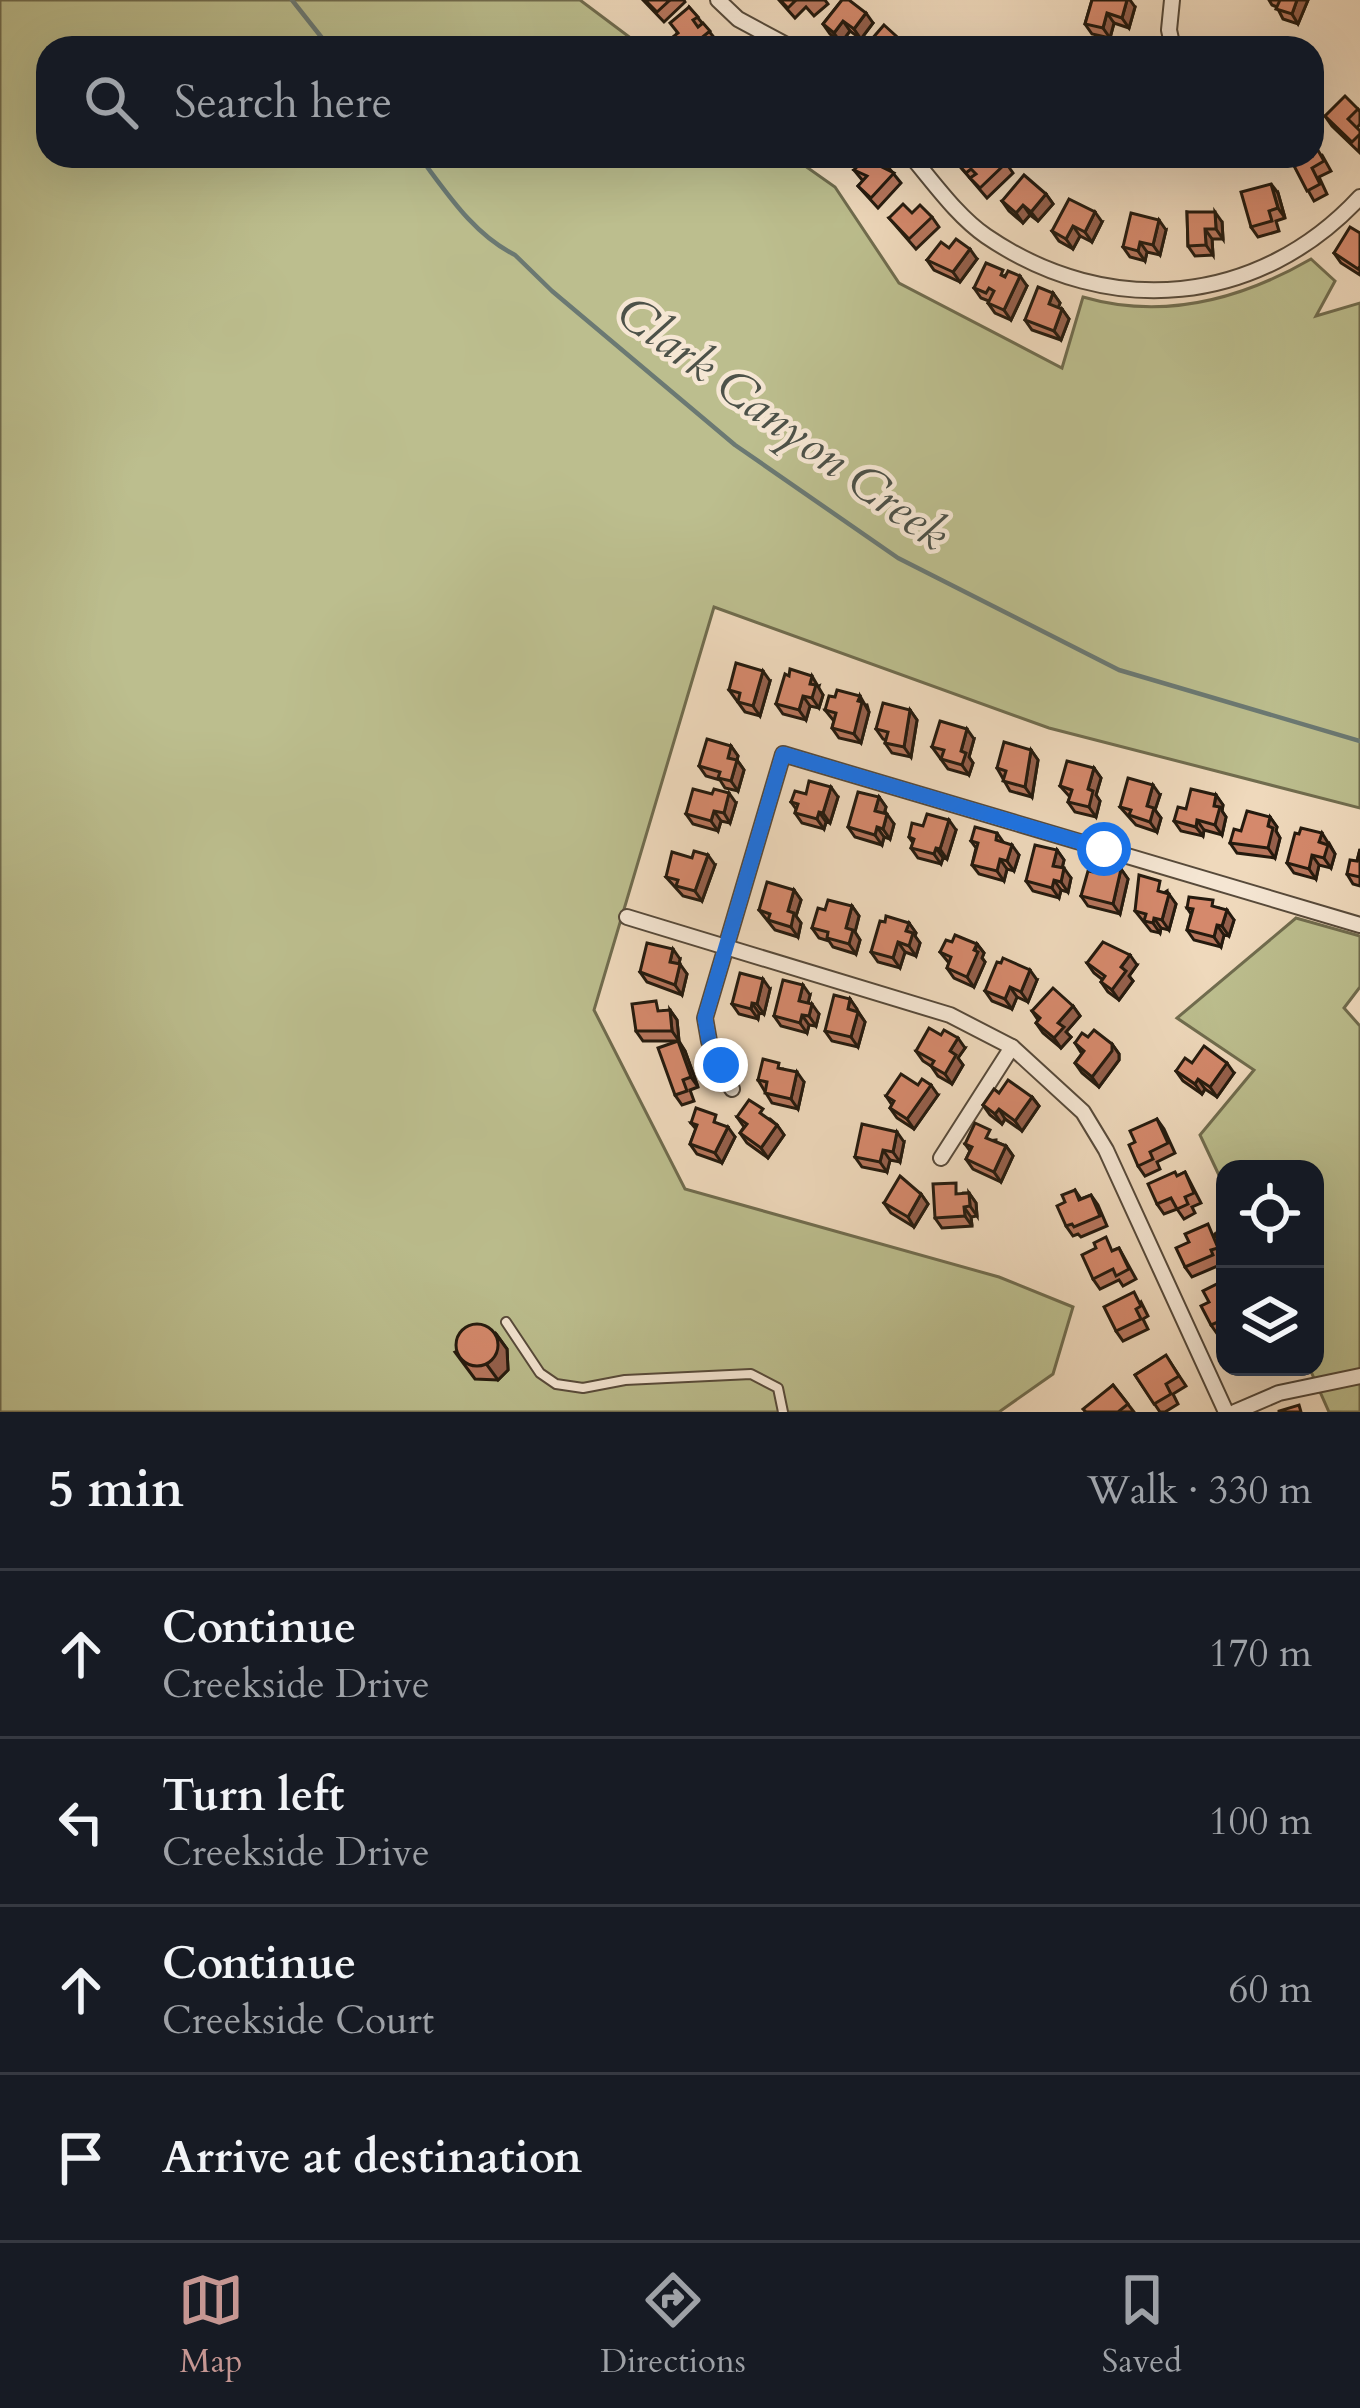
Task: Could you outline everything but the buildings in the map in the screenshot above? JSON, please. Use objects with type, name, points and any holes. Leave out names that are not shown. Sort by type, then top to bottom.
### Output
[{"type":"street","points":[[718,0],[738,20],[769,36]]},
{"type":"street","points":[[1171,36],[1168,11],[1172,0]]},
{"type":"street","points":[[922,168],[983,234],[1061,275],[1127,290],[1197,288],[1269,266],[1331,226],[1360,197]]},
{"type":"street","points":[[732,1089],[709,1041],[705,1018],[783,754],[1360,925]]},
{"type":"street","points":[[627,916],[950,1015],[1012,1047],[1083,1112],[1106,1150],[1230,1412],[1279,1393],[1360,1376]]},
{"type":"street","points":[[941,1158],[1012,1047]]},
{"type":"lane","points":[[506,1322],[540,1373],[556,1384],[583,1388],[625,1380],[751,1374],[778,1388],[783,1412]]},
{"type":"green space","points":[[0,0],[580,0],[628,36],[36,36],[36,168],[808,168],[835,187],[899,283],[1062,368],[1083,297],[1142,307],[1200,302],[1257,285],[1311,259],[1335,281],[1316,316],[1360,303],[1360,808],[1049,728],[714,607],[594,1010],[685,1189],[999,1277],[1073,1307],[1053,1374],[999,1412],[0,1412]]},
{"type":"green space","points":[[1296,918],[1360,936],[1360,987],[1344,1008],[1360,1026],[1360,1412],[1329,1412],[1313,1376],[1324,1376],[1324,1160],[1216,1160],[1216,1169],[1200,1135],[1254,1070],[1177,1018]]},
{"type":"waterway","name":"Clark Canyon Creek","points":[[292,0],[320,36]]},
{"type":"waterway","name":"Clark Canyon Creek","points":[[428,168],[486,236],[515,255],[735,445],[898,558],[1119,670],[1360,741]]},
{"type":"route","points":[[721,1065],[709,1041],[705,1018],[783,754],[1104,849]]}]
